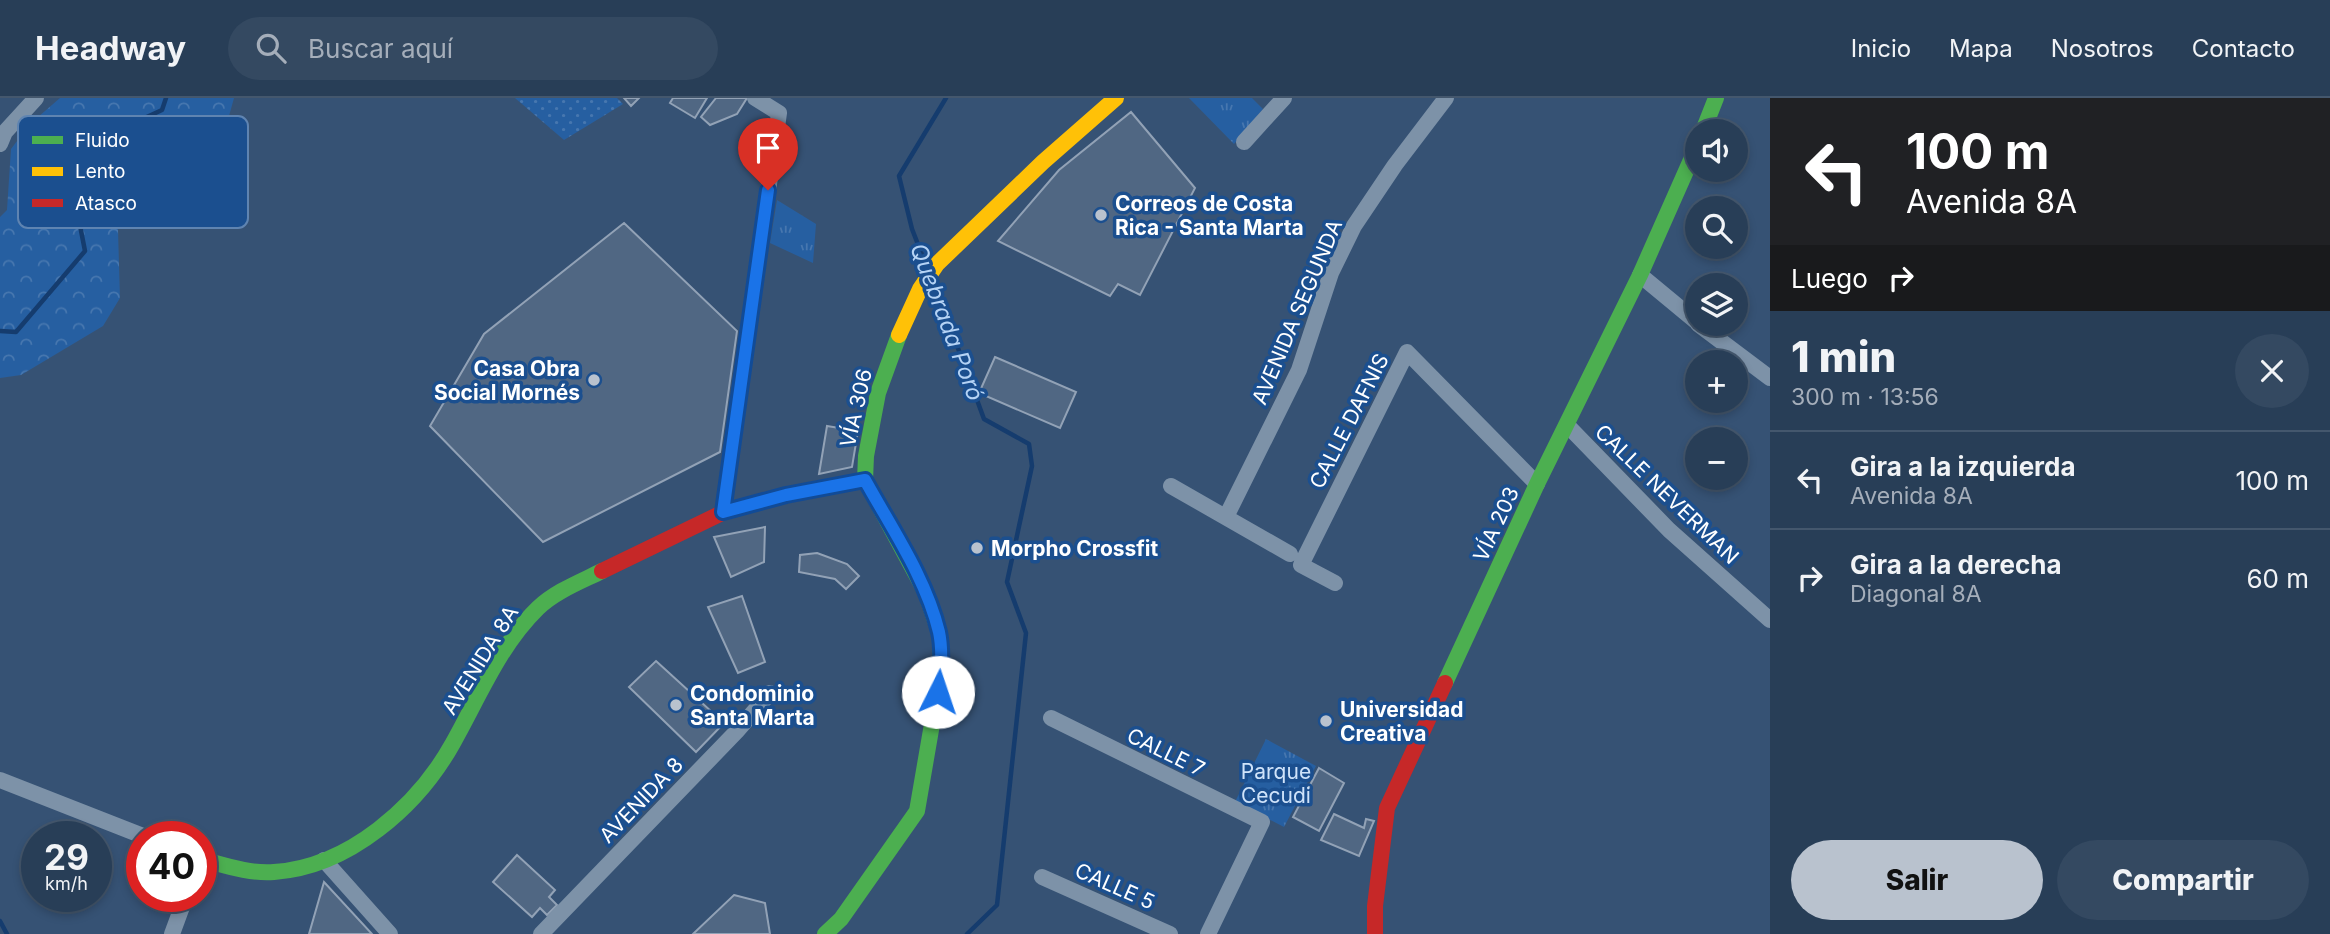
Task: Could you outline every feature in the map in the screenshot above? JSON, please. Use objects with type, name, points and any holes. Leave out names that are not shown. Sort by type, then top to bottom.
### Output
[{"type":"street","points":[[20,116],[36,98]]},
{"type":"street","name":"VÍA 306","points":[[825,934],[841,919],[916,810],[941,672],[940,635],[926,593],[865,480],[866,456],[878,393],[893,349],[920,289],[937,264],[1043,162],[1116,98]]},
{"type":"street","points":[[1244,142],[1284,98]]},
{"type":"street","name":"AVENIDA SEGUNDA","points":[[1226,517],[1299,370],[1331,273],[1354,226],[1395,164],[1446,98]]},
{"type":"street","points":[[1708,119],[1716,98]]},
{"type":"street","points":[[723,512],[769,104]]},
{"type":"street","points":[[0,144],[5,132],[18,118]]},
{"type":"street","name":"VÍA 203","points":[[1375,934],[1375,906],[1387,808],[1537,484],[1640,275],[1685,173]]},
{"type":"street","points":[[1640,275],[1685,312]]},
{"type":"street","points":[[1715,336],[1770,378]]},
{"type":"street","name":"CALLE DAFNIS","points":[[1335,583],[1301,565],[1407,352],[1537,484]]},
{"type":"street","name":"CALLE NEVERMAN","points":[[1567,425],[1669,530],[1770,620]]},
{"type":"street","name":"AVENIDA 8A","points":[[217,863],[247,871],[299,869],[324,860],[380,826],[415,796],[441,764],[512,640],[538,607],[570,588],[723,512],[786,495],[865,480]]},
{"type":"street","points":[[1171,486],[1290,554]]},
{"type":"street","name":"AVENIDA 8","points":[[541,934],[770,694]]},
{"type":"street","name":"CALLE 7","points":[[1051,718],[1262,822],[1208,934]]},
{"type":"street","points":[[0,780],[126,829]]},
{"type":"street","points":[[324,860],[390,934]]},
{"type":"street","name":"CALLE 5","points":[[1042,877],[1170,934]]},
{"type":"street","points":[[172,934],[180,912]]},
{"type":"green space","points":[[60,98],[234,98],[229,116],[39,116]]},
{"type":"green space","points":[[515,98],[617,98],[623,104],[564,140]]},
{"type":"green space","points":[[1189,98],[1252,98],[1263,109],[1234,144]]},
{"type":"green space","points":[[18,140],[18,228],[118,228],[120,298],[103,326],[21,375],[0,378],[0,217],[7,210],[11,149]]},
{"type":"green space","points":[[777,200],[816,224],[813,263],[770,243]]},
{"type":"green space","name":"Parque Cecudi","points":[[1266,739],[1316,766],[1284,827],[1235,802]]},
{"type":"building","points":[[624,98],[639,98],[631,106]]},
{"type":"building","points":[[673,98],[707,98],[695,118],[670,103]]},
{"type":"building","points":[[716,98],[747,98],[737,114],[710,125],[701,117]]},
{"type":"building","name":"Correos de Costa Rica - Santa Marta","points":[[1131,112],[1195,188],[1140,295],[1118,284],[1110,296],[998,241],[1059,170]]},
{"type":"building","name":"Casa Obra Social Mornés","points":[[624,223],[737,331],[720,452],[543,542],[430,426],[484,334]]},
{"type":"building","points":[[995,357],[1076,392],[1060,428],[979,393]]},
{"type":"building","points":[[827,426],[858,431],[852,467],[819,474]]},
{"type":"building","points":[[765,527],[764,562],[731,577],[714,537]]},
{"type":"building","points":[[817,553],[847,564],[859,576],[846,589],[835,579],[799,572],[800,555]]},
{"type":"building","points":[[742,596],[765,662],[738,673],[708,607]]},
{"type":"building","name":"Condominio Santa Marta","points":[[656,661],[724,723],[696,752],[629,687]]},
{"type":"building","points":[[1319,768],[1344,783],[1319,831],[1293,817]]},
{"type":"building","points":[[1334,814],[1364,828],[1366,819],[1374,821],[1359,856],[1321,840]]},
{"type":"building","points":[[517,855],[555,890],[549,897],[557,905],[547,915],[540,908],[532,917],[493,882]]},
{"type":"building","points":[[324,882],[372,934],[309,934]]},
{"type":"building","points":[[734,895],[765,903],[770,934],[693,934]]},
{"type":"waterway","points":[[149,116],[162,110],[166,98]]},
{"type":"waterway","name":"Quebrada Poró","points":[[926,265],[912,229],[899,176],[946,98]]},
{"type":"waterway","points":[[0,331],[16,332],[85,251],[80,228]]},
{"type":"waterway","name":"Quebrada Poró","points":[[934,283],[984,419],[1029,444],[1032,466],[1007,582],[1026,633],[997,905],[967,934]]},
{"type":"waterway","points":[[0,921],[7,934]]},
{"type":"traffic: fast","points":[[1708,119],[1716,98]]},
{"type":"traffic: fast","points":[[1445,683],[1537,484],[1640,275],[1685,173]]},
{"type":"traffic: fast","points":[[825,934],[841,919],[917,811],[941,672],[940,635],[926,593],[865,480],[866,456],[878,393],[899,335]]},
{"type":"traffic: fast","points":[[217,863],[255,872],[302,868],[329,859],[378,829],[401,810],[438,766],[501,655],[524,623],[553,597],[602,571]]},
{"type":"traffic: slow","points":[[899,335],[920,289],[937,264],[1043,162],[1116,98]]},
{"type":"traffic: jam","points":[[602,571],[726,511],[778,497],[865,480]]},
{"type":"traffic: jam","points":[[1375,934],[1375,906],[1387,808],[1445,683]]},
{"type":"place","name":"Correos de Costa Rica - Santa Marta","points":[[1101,215]]},
{"type":"place","name":"Casa Obra Social Mornés","points":[[594,380]]},
{"type":"place","name":"Morpho Crossfit","points":[[977,548]]},
{"type":"place","name":"Condominio Santa Marta","points":[[676,705]]},
{"type":"place","name":"Universidad Creativa","points":[[1326,721]]},
{"type":"route","points":[[768,190],[723,512],[786,495],[865,480],[926,593],[940,635],[941,672],[938,692]]}]
